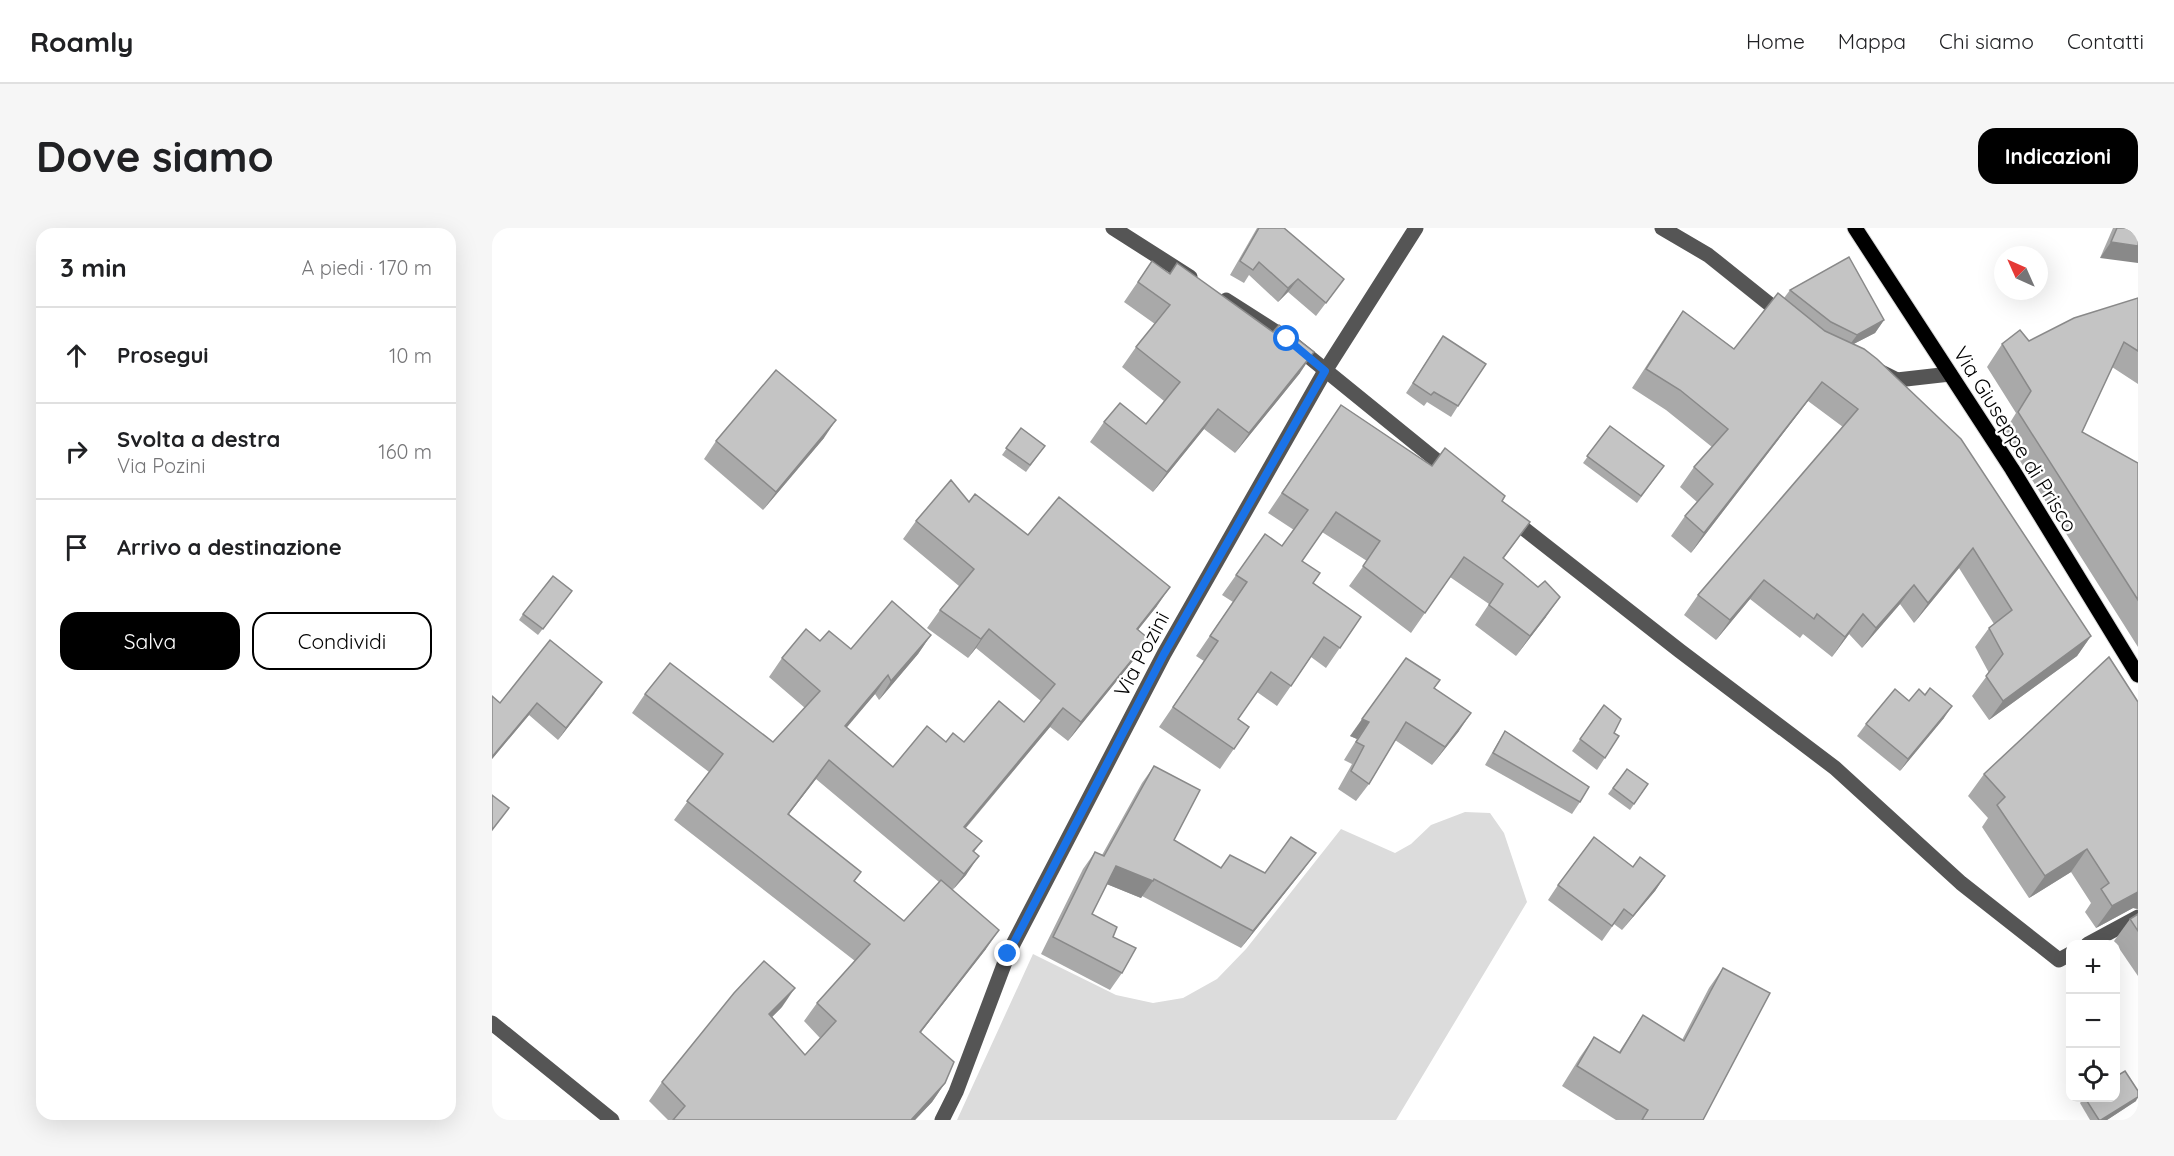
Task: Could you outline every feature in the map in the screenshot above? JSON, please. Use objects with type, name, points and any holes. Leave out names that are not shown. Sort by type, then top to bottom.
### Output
[{"type":"main road","name":"Via Giuseppe di Prisco","points":[[1855,228],[2012,469],[2138,675]]},
{"type":"street","points":[[1113,228],[1287,339],[1461,480]]},
{"type":"street","name":"Via Pozini","points":[[942,1120],[956,1092],[1008,954],[1164,654],[1325,371],[1416,228]]},
{"type":"street","points":[[1662,228],[1708,255],[1799,328]]},
{"type":"street","points":[[1867,366],[1898,380],[1950,374]]},
{"type":"street","points":[[1497,508],[1835,768],[1960,883],[2060,960],[2066,956]]},
{"type":"street","points":[[2097,940],[2138,917]]},
{"type":"street","points":[[492,1023],[612,1120]]},
{"type":"shaded area","points":[[1465,812],[1490,813],[1504,833],[1527,902],[1396,1120],[957,1120],[1033,954],[1116,995],[1153,1003],[1183,998],[1217,979],[1246,949],[1341,829],[1395,853],[1411,844],[1431,825]]},
{"type":"building","points":[[1259,228],[1284,228],[1344,279],[1326,303],[1298,279],[1288,288],[1259,262],[1253,270],[1240,261]]},
{"type":"building","points":[[2117,228],[2138,228],[2138,246],[2111,242]]},
{"type":"building","points":[[1849,257],[1884,320],[1857,335],[1831,322],[1790,290]]},
{"type":"building","points":[[1152,261],[1170,274],[1177,263],[1273,332],[1279,325],[1314,352],[1249,433],[1218,409],[1167,472],[1104,422],[1120,403],[1146,424],[1180,382],[1136,347],[1170,305],[1138,282]]},
{"type":"building","points":[[1778,293],[1825,331],[1864,349],[1877,359],[1961,439],[2091,636],[2003,701],[1986,676],[2003,654],[1989,628],[2012,610],[1973,548],[1928,603],[1914,585],[1876,628],[1863,614],[1845,637],[1817,614],[1814,619],[1764,580],[1730,620],[1698,595],[1858,409],[1822,382],[1704,533],[1685,516],[1713,484],[1694,467],[1728,429],[1680,390],[1646,369],[1683,311],[1734,349]]},
{"type":"building","points":[[2138,298],[2138,351],[2124,342],[2082,432],[2138,463],[2138,600],[2018,412],[2031,391],[2002,344],[2020,330],[2029,341],[2074,318]]},
{"type":"building","points":[[1443,336],[1486,364],[1458,406],[1434,392],[1431,395],[1413,383]]},
{"type":"building","points":[[776,370],[836,420],[776,492],[716,441]]},
{"type":"building","points":[[1341,405],[1432,466],[1445,448],[1505,496],[1502,501],[1530,522],[1503,558],[1538,587],[1545,581],[1560,597],[1530,636],[1489,605],[1503,584],[1464,557],[1425,613],[1363,566],[1380,541],[1336,512],[1302,561],[1320,573],[1313,583],[1361,617],[1340,648],[1324,637],[1291,686],[1271,672],[1238,719],[1249,727],[1234,749],[1173,707],[1218,641],[1210,636],[1247,582],[1236,575],[1265,534],[1282,546],[1308,510],[1282,493]]},
{"type":"building","points":[[1610,426],[1664,466],[1641,496],[1587,456]]},
{"type":"building","points":[[1021,428],[1045,446],[1030,465],[1006,448]]},
{"type":"building","points":[[951,480],[969,502],[975,494],[1028,535],[1059,497],[1170,587],[1137,629],[1149,639],[1081,722],[1063,708],[964,827],[982,841],[973,851],[979,856],[964,874],[829,760],[788,814],[861,872],[854,881],[904,921],[941,880],[999,930],[920,1032],[954,1062],[945,1083],[911,1120],[673,1120],[685,1106],[662,1082],[734,993],[764,961],[795,988],[769,1014],[805,1055],[836,1021],[817,1003],[870,944],[687,801],[723,754],[645,694],[670,663],[773,742],[820,691],[782,658],[806,629],[820,641],[829,631],[851,649],[892,601],[931,635],[891,681],[888,675],[845,726],[893,767],[927,726],[946,742],[953,733],[964,742],[999,701],[1024,722],[1055,684],[989,629],[981,639],[940,610],[974,569],[916,521]]},
{"type":"building","points":[[553,576],[572,591],[543,629],[523,614]]},
{"type":"building","points":[[550,640],[602,682],[566,728],[537,703],[492,757],[492,696],[500,703]]},
{"type":"building","points":[[2109,657],[2138,702],[2138,892],[2112,906],[2101,889],[2109,883],[2087,849],[2045,876],[1997,805],[2005,797],[1984,774]]},
{"type":"building","points":[[1406,658],[1440,680],[1434,688],[1471,713],[1445,747],[1406,722],[1369,784],[1351,771],[1364,746],[1356,742],[1369,722],[1362,719]]},
{"type":"building","points":[[1930,688],[1952,706],[1908,759],[1866,724],[1895,689],[1909,701],[1919,689],[1925,695]]},
{"type":"building","points":[[1604,705],[1621,719],[1614,733],[1619,736],[1605,758],[1580,739]]},
{"type":"building","points":[[1505,731],[1589,787],[1580,802],[1493,753]]},
{"type":"building","points":[[1154,766],[1200,790],[1174,840],[1221,868],[1230,855],[1265,873],[1291,837],[1316,853],[1253,931],[1154,879],[1153,881],[1116,866],[1092,914],[1117,927],[1113,937],[1136,948],[1122,973],[1053,937],[1095,852],[1104,856]]},
{"type":"building","points":[[1627,769],[1648,784],[1634,804],[1613,788]]},
{"type":"building","points":[[492,795],[509,808],[492,830]]},
{"type":"building","points":[[1594,837],[1633,867],[1640,857],[1665,876],[1633,916],[1624,909],[1612,926],[1558,885]]},
{"type":"building","points":[[2138,914],[2138,931],[2130,919]]},
{"type":"building","points":[[1723,968],[1770,993],[1703,1120],[1642,1120],[1648,1110],[1577,1066],[1594,1037],[1620,1053],[1643,1015],[1684,1041]]},
{"type":"building","points":[[2125,1071],[2138,1091],[2138,1097],[2099,1120],[2088,1102],[2120,1102],[2120,1074]]},
{"type":"route","points":[[1008,954],[1164,654],[1325,371],[1287,339]]}]
